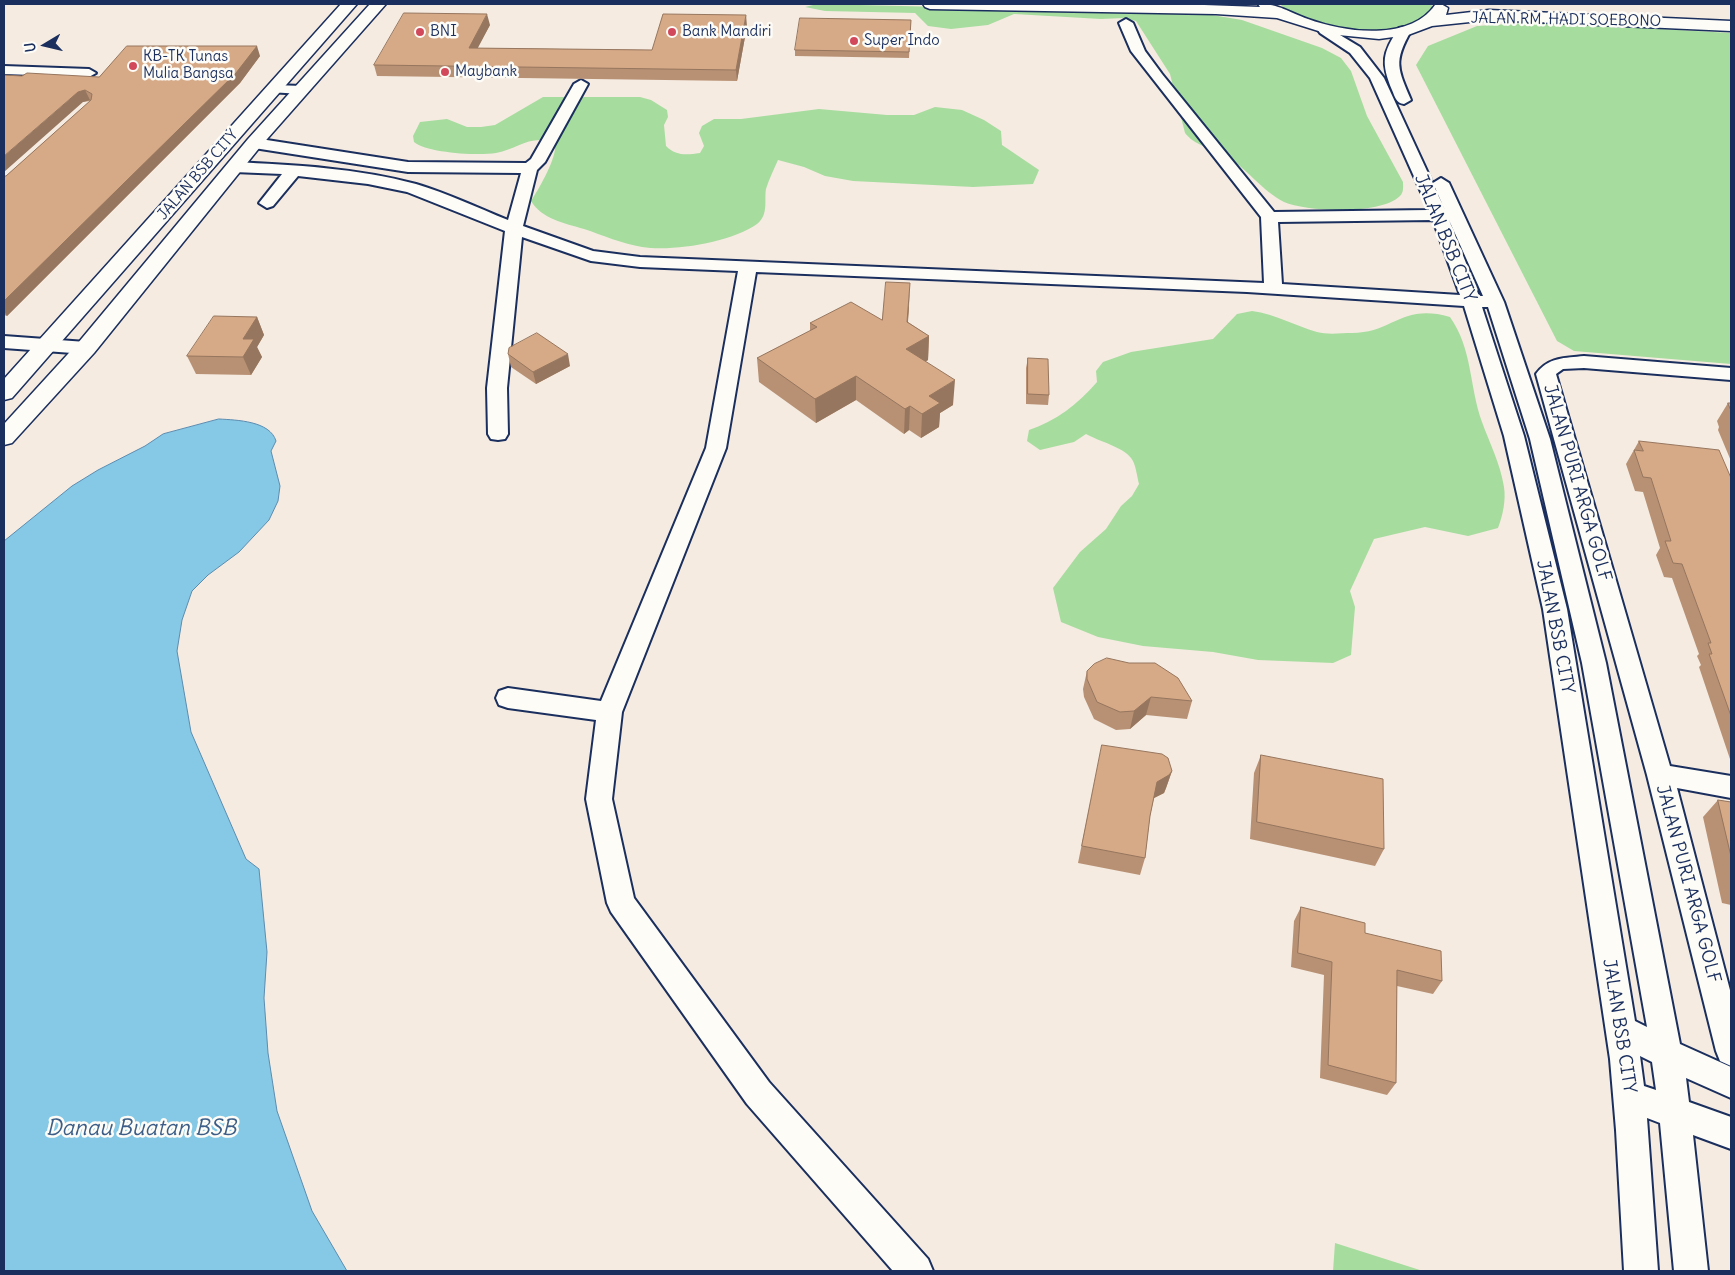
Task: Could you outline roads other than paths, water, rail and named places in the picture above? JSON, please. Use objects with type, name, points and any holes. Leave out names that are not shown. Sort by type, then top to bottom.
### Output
[{"type":"street","name":"JALAN BSB CITY","points":[[4,392],[47,346],[349,4]]},
{"type":"street","name":"JALAN BSB CITY","points":[[4,438],[86,348],[254,143],[378,4]]},
{"type":"street","name":"JALAN RM. HADI SOEBONO","points":[[930,4],[1245,10],[1271,8],[1300,22],[1325,30],[1374,34],[1404,31],[1432,21],[1489,15],[1731,26]]},
{"type":"street","points":[[1432,21],[1440,12],[1440,4]]},
{"type":"street","points":[[1126,23],[1138,50],[1157,77],[1269,217],[1273,289]]},
{"type":"street","name":"JALAN BSB CITY","points":[[1325,30],[1352,46],[1364,58],[1377,78],[1495,302],[1540,439],[1594,664],[1626,826],[1665,1052],[1680,1155],[1691,1271]]},
{"type":"street","name":"JALAN BSB CITY","points":[[1404,31],[1390,56],[1389,63],[1448,215],[1471,300],[1514,436],[1554,609],[1622,1030],[1630,1096],[1641,1271]]},
{"type":"street","points":[[4,70],[89,73]]},
{"type":"street","points":[[4,86],[24,70]]},
{"type":"street","points":[[498,434],[497,388],[514,230],[530,168],[537,162],[581,84]]},
{"type":"street","points":[[274,89],[302,90]]},
{"type":"street","points":[[254,143],[408,167],[530,168]]},
{"type":"street","points":[[234,167],[294,170],[371,178],[412,188],[514,230],[591,256],[640,262],[1273,289],[1495,302]]},
{"type":"street","points":[[267,203],[294,170]]},
{"type":"street","points":[[1269,217],[1448,215]]},
{"type":"street","points":[[748,266],[716,448],[608,712],[599,799],[621,903],[758,1093],[916,1271]]},
{"type":"street","points":[[4,342],[86,348]]},
{"type":"street","name":"JALAN PURI ARGA GOLF","points":[[1731,374],[1584,362],[1558,364],[1546,374],[1660,775],[1731,1051]]},
{"type":"street","points":[[508,698],[608,712]]},
{"type":"street","name":"JALAN PURI ARGA GOLF","points":[[1660,775],[1731,787]]},
{"type":"street","points":[[1622,1030],[1731,1083]]},
{"type":"street","points":[[1630,1096],[1731,1133]]},
{"type":"water","name":"Danau Buatan BSB","points":[[219,419],[252,423],[267,429],[273,434],[276,441],[271,451],[280,486],[278,501],[269,520],[239,552],[208,575],[192,591],[182,620],[177,651],[191,732],[246,859],[259,869],[267,952],[264,998],[268,1053],[277,1111],[312,1211],[347,1271],[4,1271],[4,541],[72,486],[98,470],[145,446],[163,434]]},
{"type":"place","name":"BNI","points":[[420,32]]},
{"type":"place","name":"Bank Mandiri","points":[[672,32]]},
{"type":"place","name":"Super Indo","points":[[854,41]]},
{"type":"place","name":"KB-TK Tunas Mulia Bangsa","points":[[133,66]]},
{"type":"place","name":"Maybank","points":[[445,72]]}]
